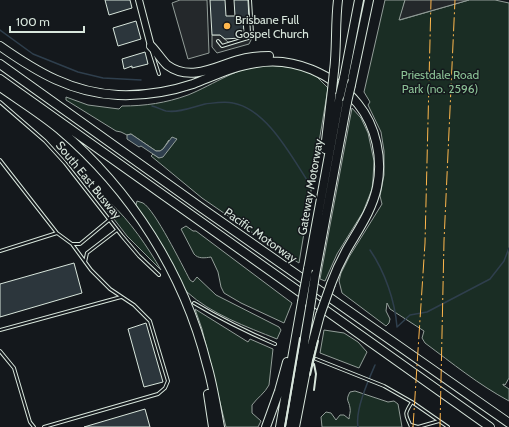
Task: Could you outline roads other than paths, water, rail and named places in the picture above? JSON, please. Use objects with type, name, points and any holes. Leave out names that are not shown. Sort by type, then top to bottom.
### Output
[{"type":"highway","points":[[328,159],[324,150],[337,46],[338,0]]},
{"type":"highway","name":"Gateway Motorway","points":[[280,427],[328,159],[360,0]]},
{"type":"highway","name":"Gateway Motorway","points":[[290,427],[315,275],[347,102],[369,0]]},
{"type":"highway","points":[[0,46],[34,70],[61,82],[85,90],[116,95],[141,95],[168,91],[193,84],[234,68],[262,62],[292,64],[318,72],[343,88],[360,106],[375,136],[379,162],[378,184],[372,207],[339,264],[320,315],[308,360],[297,424]]},
{"type":"highway","points":[[151,46],[160,58],[168,65],[184,72],[199,73],[240,60],[267,56],[290,58],[306,62],[311,64],[318,72]]},
{"type":"highway","name":"Pacific Motorway","points":[[0,64],[229,227],[509,423]]},
{"type":"highway","name":"Pacific Motorway","points":[[0,79],[490,427]]},
{"type":"highway","points":[[0,87],[58,129],[94,162],[128,202],[151,235],[165,258],[184,297],[197,332],[210,376],[220,427]]},
{"type":"highway","points":[[197,332],[198,348],[206,381],[213,427]]},
{"type":"highway","points":[[266,427],[279,391],[291,343],[296,336]]},
{"type":"street","points":[[138,0],[151,46]]},
{"type":"lane","points":[[218,41],[222,46],[248,38],[252,33],[250,0]]},
{"type":"lane","points":[[151,46],[152,54],[159,74]]},
{"type":"lane","name":"South East Busway","points":[[0,102],[45,141],[65,163],[139,256],[159,275]]},
{"type":"lane","points":[[0,160],[57,233],[72,244],[85,262],[110,289],[134,305],[150,321],[168,380],[165,388],[158,394],[44,427]]},
{"type":"lane","points":[[72,244],[80,244],[109,220]]},
{"type":"lane","points":[[85,262],[87,253],[117,230]]},
{"type":"lane","points":[[0,251],[57,233]]},
{"type":"lane","points":[[0,330],[121,297]]},
{"type":"lane","points":[[194,303],[222,320],[246,332],[276,344]]},
{"type":"lane","points":[[0,351],[14,368],[30,422],[34,427]]},
{"type":"lane","points":[[316,359],[384,386],[412,402],[448,427]]},
{"type":"lane","points":[[412,402],[406,413],[407,419],[411,426],[418,427],[439,421]]},
{"type":"water","points":[[131,134],[156,151],[163,149],[172,137],[177,139],[163,157],[159,158],[127,139],[127,135]]},
{"type":"waterway","points":[[0,30],[33,54],[78,72],[103,78],[141,80]]},
{"type":"waterway","points":[[152,106],[166,111],[176,111],[219,102],[233,103],[245,107],[256,114],[276,134],[307,180]]},
{"type":"waterway","points":[[397,327],[410,315],[427,312],[490,279],[504,261],[509,248]]},
{"type":"waterway","points":[[370,250],[385,277],[392,297],[397,327]]},
{"type":"waterway","points":[[358,427],[358,412],[360,404],[375,365]]},
{"type":"place","name":"Brisbane Full Gospel Church","points":[[227,26]]},
{"type":"park label","name":"Priestdale Road Park (no. 2596)","points":[[440,81]]}]
